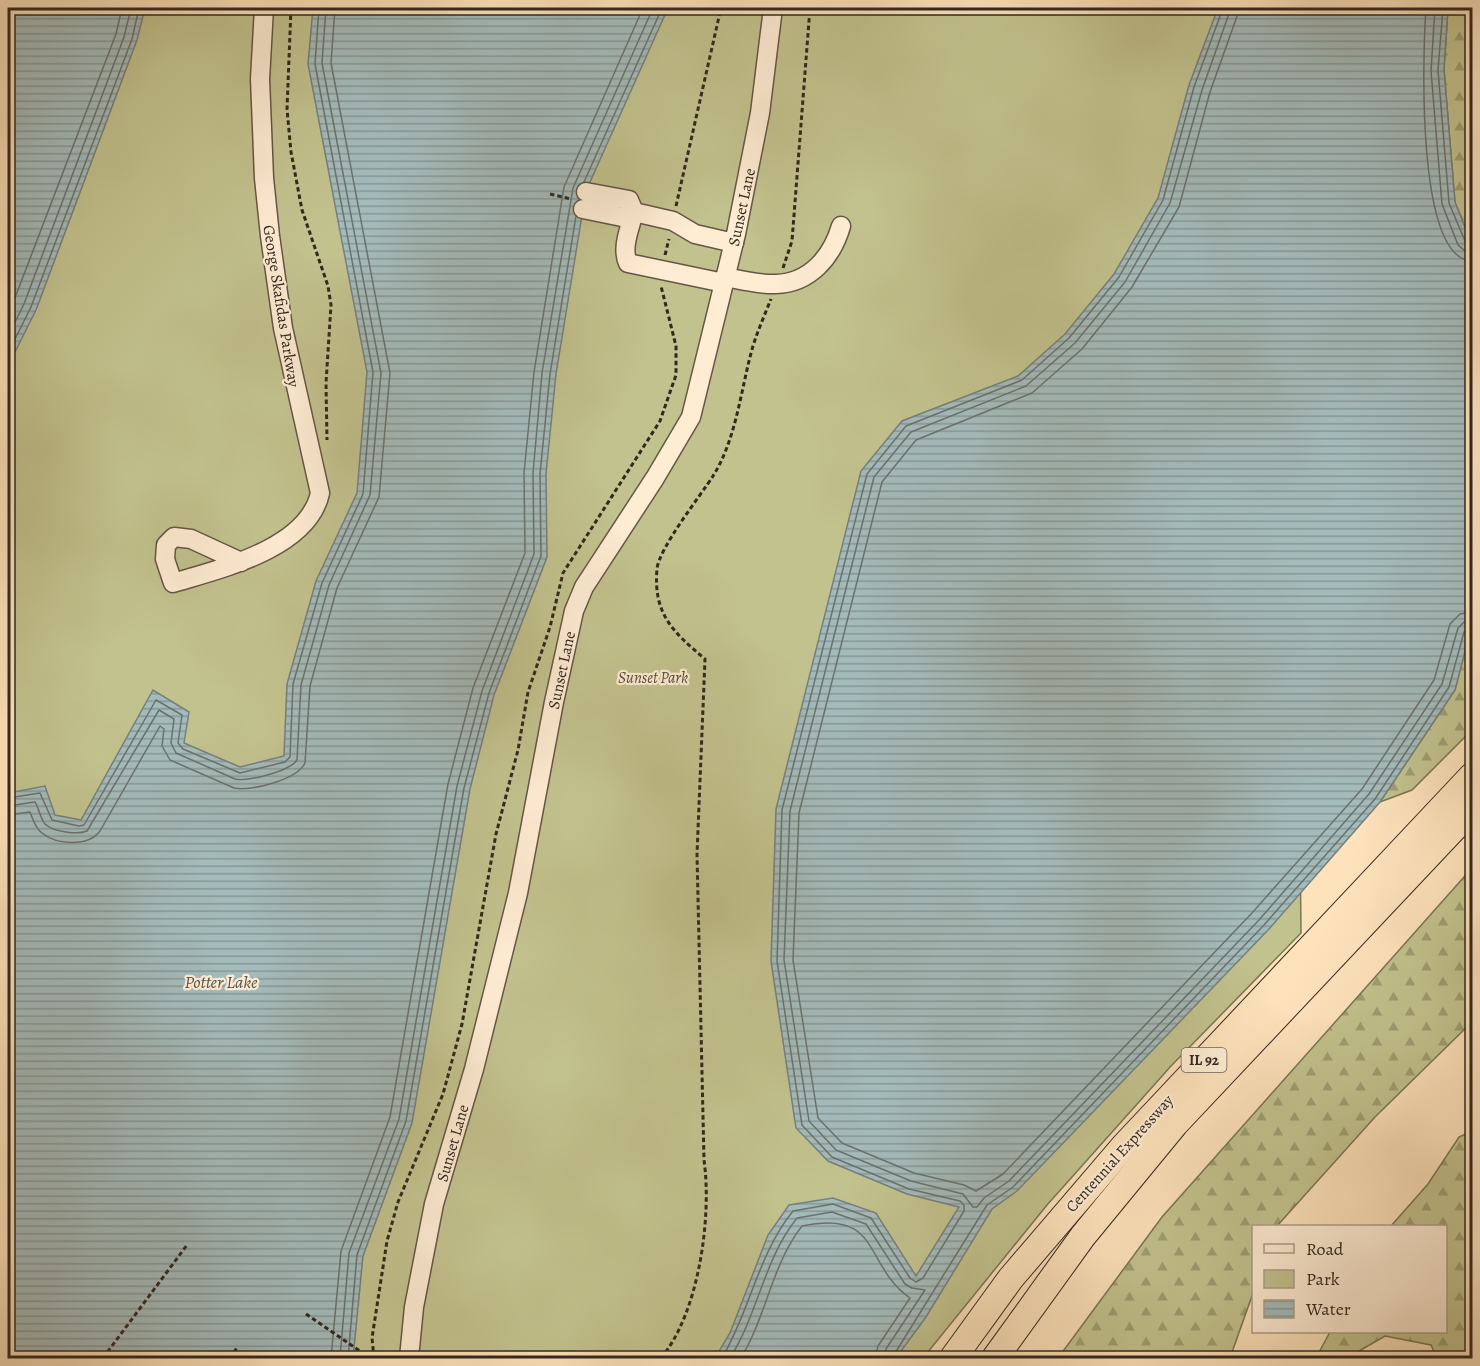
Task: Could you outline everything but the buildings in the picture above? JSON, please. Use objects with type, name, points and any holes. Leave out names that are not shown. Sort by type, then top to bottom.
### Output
[{"type":"highway","name":"Centennial Expressway","points":[[953,1359],[1018,1269],[1124,1146],[1473,776]]},
{"type":"highway","name":"Centennial Expressway","points":[[995,1359],[1083,1236],[1176,1124],[1473,809]]},
{"type":"lane","name":"George Skafidas Parkway","points":[[241,562],[260,554],[300,528],[318,504],[320,493],[283,328],[270,236],[264,178],[260,80],[264,8]]},
{"type":"lane","name":"Sunset Lane","points":[[409,1359],[414,1307],[434,1204],[474,1069],[518,893],[554,702],[574,611],[584,587],[661,470],[691,417],[734,243],[760,113],[772,8]]},
{"type":"lane","points":[[584,200],[622,217],[634,213],[673,221],[696,234],[734,243]]},
{"type":"lane","points":[[634,213],[625,256],[628,263],[725,280],[776,284],[804,277],[820,266],[836,242],[841,226]]},
{"type":"path","points":[[291,8],[287,109],[291,152],[302,210],[328,286],[331,305],[326,383],[328,446]]},
{"type":"path","points":[[662,1359],[688,1309],[700,1253],[708,1187],[704,1160],[697,854],[705,659],[672,631],[658,603],[657,566],[691,505],[714,475],[728,441],[753,345],[792,240],[810,8]]},
{"type":"path","points":[[550,194],[566,198]]},
{"type":"path","points":[[103,1359],[187,1245]]},
{"type":"path","points":[[306,1314],[370,1359]]},
{"type":"path","points":[[229,1359],[237,1348]]},
{"type":"green space","name":"Sunset Park","points":[[13,8],[1438,8],[1295,330],[1301,933],[1171,1066],[1047,1205],[923,1358],[8,1358],[8,20]]},
{"type":"green space","points":[[1448,8],[1472,8],[1472,245],[1455,203],[1444,70]]},
{"type":"green space","points":[[1472,624],[1472,730],[1412,790],[1380,802],[1455,690]]},
{"type":"green space","points":[[1472,868],[1472,1022],[1375,1117],[1278,1225],[1252,1225],[1252,1296],[1230,1358],[1058,1358],[1162,1217]]},
{"type":"green space","points":[[1472,1131],[1472,1358],[1437,1358],[1431,1345],[1385,1336],[1347,1358],[1316,1358],[1329,1333],[1447,1333],[1447,1225],[1392,1225],[1428,1184],[1459,1137]]},
{"type":"water","points":[[8,8],[145,8],[137,40],[36,310],[8,366]]},
{"type":"water","name":"Potter Lake","points":[[313,8],[668,8],[586,191],[556,374],[546,474],[547,557],[494,695],[470,789],[412,1123],[363,1256],[353,1358],[8,1358],[8,793],[45,786],[55,815],[81,820],[153,690],[189,712],[184,743],[240,767],[284,756],[287,684],[316,581],[357,493],[367,372],[308,64]]},
{"type":"water","points":[[1218,8],[1448,8],[1444,70],[1455,202],[1472,245],[1472,624],[1455,690],[1380,802],[1269,929],[1017,1191],[992,1209],[926,1317],[896,1358],[715,1358],[730,1333],[768,1235],[789,1205],[833,1198],[876,1213],[916,1276],[959,1207],[907,1194],[828,1161],[796,1128],[771,961],[776,809],[861,471],[902,421],[1018,376],[1065,334],[1114,274],[1158,198],[1189,85]]}]
